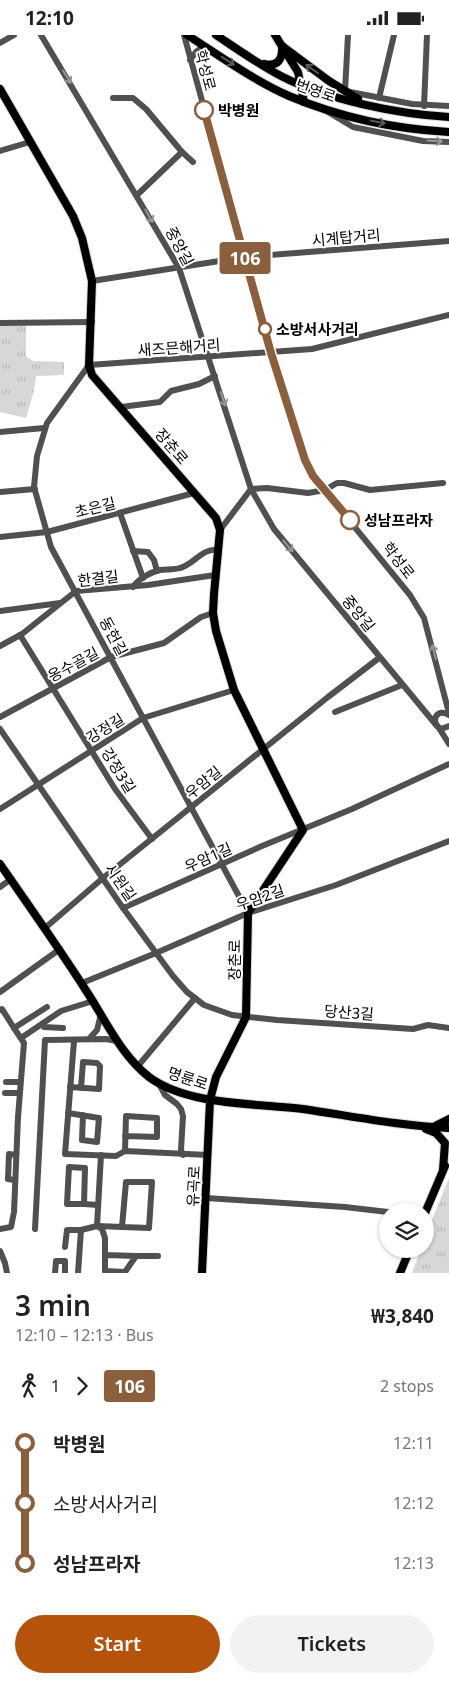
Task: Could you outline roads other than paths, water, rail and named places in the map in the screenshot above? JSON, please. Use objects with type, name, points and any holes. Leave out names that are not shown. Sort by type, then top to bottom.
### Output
[{"type":"main road","name":"번영로","points":[[186,35],[263,82],[304,102],[376,121],[425,131],[449,133]]},
{"type":"main road","name":"번영로","points":[[216,35],[282,77],[300,85],[368,104],[426,115],[449,117]]},
{"type":"main road","points":[[275,35],[296,68],[304,102]]},
{"type":"main road","points":[[258,62],[269,65],[277,64],[282,57],[282,46]]},
{"type":"main road","points":[[282,46],[345,91],[368,104]]},
{"type":"main road","points":[[0,89],[73,216],[82,239],[92,281],[89,365]]},
{"type":"main road","name":"장춘로","points":[[89,365],[92,375],[216,518],[220,530]]},
{"type":"main road","points":[[220,530],[213,613],[216,631],[234,690],[303,830],[248,913]]},
{"type":"main road","name":"명륜로","points":[[0,864],[60,949],[118,1041],[138,1066],[158,1082],[180,1093],[210,1100],[304,1109],[412,1125],[449,1127]]},
{"type":"main road","name":"장춘로","points":[[210,1100],[216,1077],[246,1017],[248,913]]},
{"type":"main road","name":"유곡로","points":[[202,1273],[210,1100]]},
{"type":"main road","points":[[433,1127],[449,1119]]},
{"type":"main road","points":[[412,1125],[436,1133],[445,1143],[444,1171]]},
{"type":"main road","points":[[430,1203],[449,1157]]},
{"type":"main road","points":[[400,1273],[406,1258]]},
{"type":"street","points":[[0,43],[14,35]]},
{"type":"street","name":"중앙길","points":[[41,35],[180,268],[251,489],[274,529],[438,727],[449,744]]},
{"type":"street","name":"학성로","points":[[186,35],[190,60],[271,353],[305,460],[313,476],[410,595],[421,613],[430,639],[447,702],[448,713]]},
{"type":"street","points":[[348,35],[345,91],[424,106],[449,106]]},
{"type":"street","points":[[379,98],[394,35]]},
{"type":"street","points":[[424,106],[427,35]]},
{"type":"street","points":[[190,60],[204,46]]},
{"type":"street","points":[[113,98],[133,98],[146,109],[182,152],[194,162]]},
{"type":"street","points":[[323,108],[353,127],[423,141],[449,142]]},
{"type":"street","points":[[0,151],[30,142]]},
{"type":"street","points":[[137,195],[182,152]]},
{"type":"street","name":"시계탑거리","points":[[92,281],[245,257],[449,241]]},
{"type":"street","name":"새즈믄해거리","points":[[89,365],[209,358],[312,349],[449,315]]},
{"type":"street","points":[[0,323],[92,322]]},
{"type":"street","name":"동헌길","points":[[89,365],[44,428],[36,456],[35,489],[47,532],[52,547],[248,913]]},
{"type":"street","points":[[120,407],[160,402],[171,391],[199,384],[215,375]]},
{"type":"street","points":[[0,432],[44,428]]},
{"type":"street","points":[[220,530],[251,489],[267,488],[308,493],[325,490],[337,483],[370,490],[443,483]]},
{"type":"street","points":[[0,492],[35,489]]},
{"type":"street","name":"초은길","points":[[0,537],[47,532],[194,493]]},
{"type":"street","points":[[120,513],[143,578]]},
{"type":"street","points":[[133,587],[136,582],[157,571],[180,568],[207,551],[218,550]]},
{"type":"street","points":[[133,551],[148,552],[154,560],[157,571]]},
{"type":"street","name":"한결길","points":[[0,646],[20,635],[76,591],[171,583],[215,575]]},
{"type":"street","points":[[0,611],[62,603]]},
{"type":"street","name":"옹수골길","points":[[0,717],[111,657],[164,643],[201,617],[213,613]]},
{"type":"street","name":"강정3길","points":[[20,635],[115,789],[152,839]]},
{"type":"street","name":"우암길","points":[[45,928],[103,878],[379,658]]},
{"type":"street","points":[[335,712],[402,685]]},
{"type":"street","name":"강정길","points":[[0,809],[144,718],[234,690]]},
{"type":"street","points":[[448,713],[438,714],[435,718],[438,727],[444,729],[449,726]]},
{"type":"street","name":"시원길","points":[[0,729],[123,908],[173,976],[187,992],[204,1005],[218,1012],[246,1017]]},
{"type":"street","points":[[303,830],[449,764]]},
{"type":"street","name":"우암1길","points":[[123,908],[303,830]]},
{"type":"street","name":"우암2길","points":[[82,983],[248,913],[336,885],[449,841]]},
{"type":"street","points":[[0,887],[11,879]]},
{"type":"street","points":[[0,992],[60,949]]},
{"type":"street","points":[[138,1066],[195,998]]},
{"type":"street","points":[[21,1038],[61,1011],[94,1001]]},
{"type":"street","points":[[14,1028],[47,1007]]},
{"type":"street","points":[[0,1229],[11,1227],[14,1212],[20,1082],[24,1043],[1,1009]]},
{"type":"street","points":[[89,1039],[98,1031],[101,1014]]},
{"type":"street","name":"당산3길","points":[[246,1017],[414,1029],[428,1025],[449,1028]]},
{"type":"street","points":[[42,1024],[44,1027],[63,1027]]},
{"type":"street","points":[[35,1229],[45,1040],[106,1039],[118,1041]]},
{"type":"street","points":[[74,1041],[65,1154],[116,1156],[125,1151],[208,1155]]},
{"type":"street","points":[[70,1087],[81,1088],[99,1089],[100,1066],[97,1063],[83,1062],[81,1088]]},
{"type":"street","points":[[6,1082],[20,1082]]},
{"type":"street","points":[[158,1082],[165,1095],[181,1109],[181,1150],[183,1155]]},
{"type":"street","points":[[5,1093],[20,1093]]},
{"type":"street","points":[[68,1113],[99,1117],[97,1142],[82,1140],[83,1115]]},
{"type":"street","points":[[125,1151],[126,1116],[158,1118],[157,1137],[126,1136]]},
{"type":"street","points":[[97,1226],[101,1155]]},
{"type":"street","points":[[84,1205],[85,1168],[69,1167],[68,1205],[84,1205],[98,1205]]},
{"type":"street","points":[[65,1247],[67,1229],[81,1230],[97,1226],[122,1227],[149,1228],[152,1182],[126,1182],[122,1227]]},
{"type":"street","points":[[206,1198],[379,1211]]},
{"type":"street","points":[[97,1226],[102,1229],[105,1238],[105,1271],[125,1272],[136,1256]]},
{"type":"street","points":[[78,1273],[81,1230]]},
{"type":"street","points":[[0,1251],[7,1273]]},
{"type":"street","points":[[106,1255],[158,1256]]},
{"type":"street","points":[[55,1273],[56,1261],[65,1261],[65,1273]]},
{"type":"place","name":"박병원","points":[[204,110]]},
{"type":"place","name":"소방서사거리","points":[[265,329]]},
{"type":"place","name":"성남프라자","points":[[350,520]]}]
